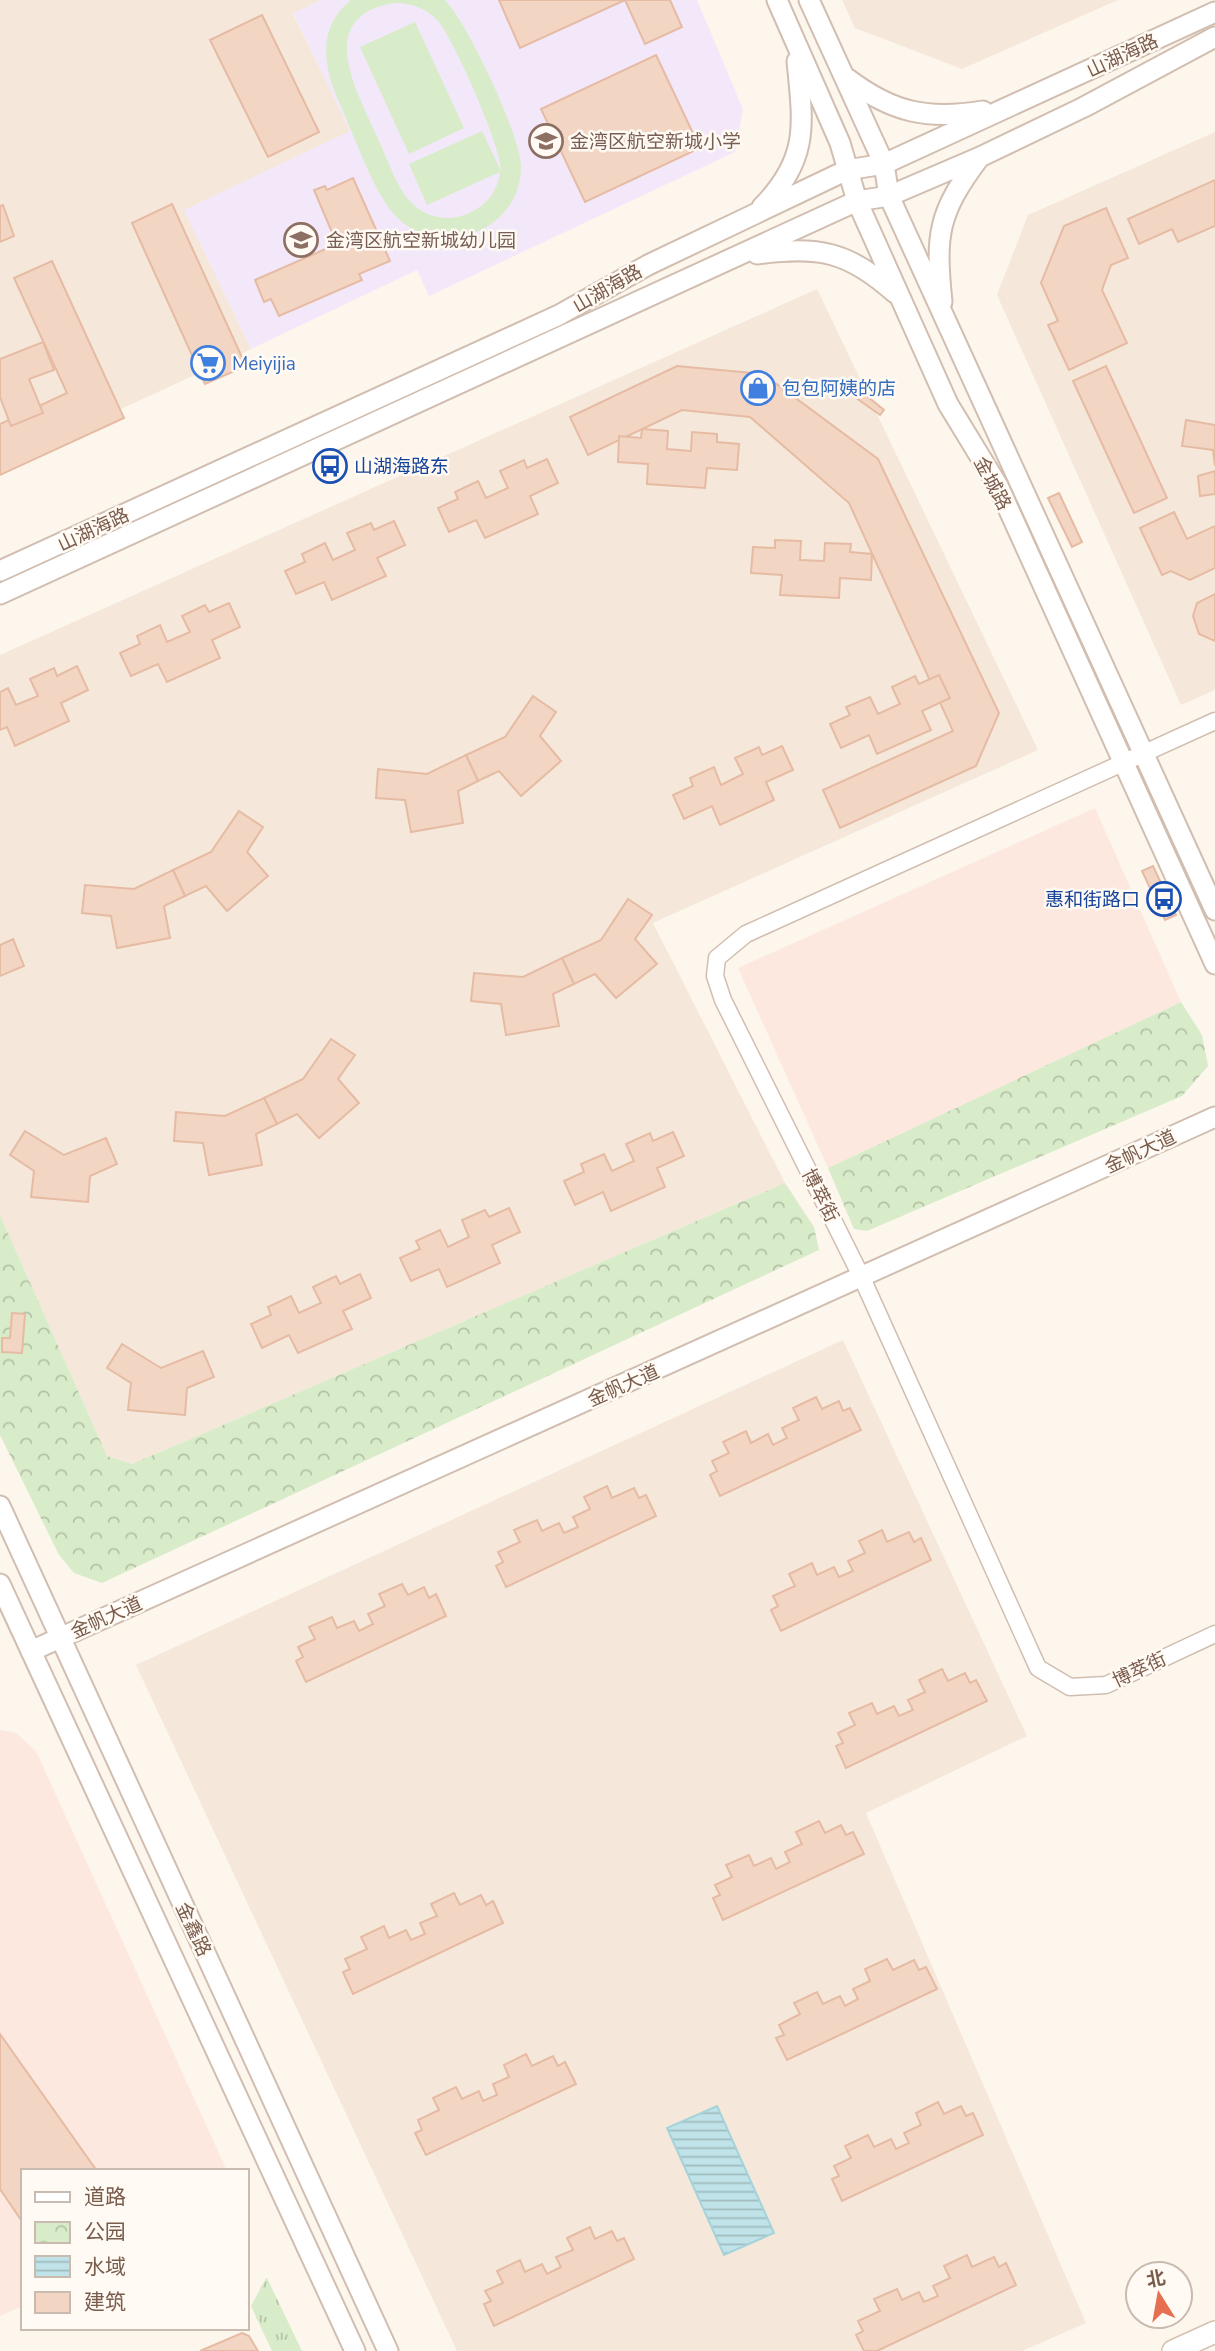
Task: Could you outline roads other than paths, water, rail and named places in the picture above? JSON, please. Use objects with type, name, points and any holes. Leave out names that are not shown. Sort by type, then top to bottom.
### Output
[{"type":"main road","points":[[1173,2351],[1215,2332]]},
{"type":"street","name":"金城路","points":[[777,0],[840,143],[856,201],[948,404],[998,486],[1215,964]]},
{"type":"street","name":"金城路","points":[[809,0],[884,164],[889,196],[944,320],[1215,910]]},
{"type":"street","name":"山湖海路","points":[[0,571],[559,315],[648,265],[847,170],[884,164],[1215,12]]},
{"type":"street","name":"山湖海路","points":[[0,594],[856,201],[889,196],[980,157],[1084,107],[1215,37]]},
{"type":"street","points":[[754,214],[782,184],[798,157],[802,137],[802,114],[795,46]]},
{"type":"street","points":[[845,76],[870,95],[898,109],[955,116],[1005,108]]},
{"type":"street","points":[[944,320],[938,258],[944,214],[956,189],[980,157]]},
{"type":"street","points":[[737,257],[817,250],[845,257],[870,270],[901,299]]},
{"type":"street","points":[[1123,762],[1215,721]]},
{"type":"street","name":"博萃街","points":[[1123,762],[746,934],[717,958],[715,976],[723,1000],[862,1278],[1038,1668],[1070,1686],[1107,1685],[1215,1633]]},
{"type":"street","name":"金帆大道","points":[[31,1651],[1215,1117]]},
{"type":"street","name":"金鑫路","points":[[0,1506],[388,2351]]},
{"type":"street","name":"金鑫路","points":[[0,1584],[355,2351]]},
{"type":"water","points":[[717,2106],[774,2233],[724,2255],[667,2128]]},
{"type":"place","name":"金湾区航空新城小学","points":[[546,141]]},
{"type":"place","name":"金湾区航空新城幼儿园","points":[[301,240]]},
{"type":"place","name":"Meiyijia","points":[[208,363]]},
{"type":"place","name":"包包阿姨的店","points":[[758,388]]},
{"type":"place","name":"山湖海路东","points":[[330,466]]},
{"type":"place","name":"惠和街路口","points":[[1164,899]]}]
